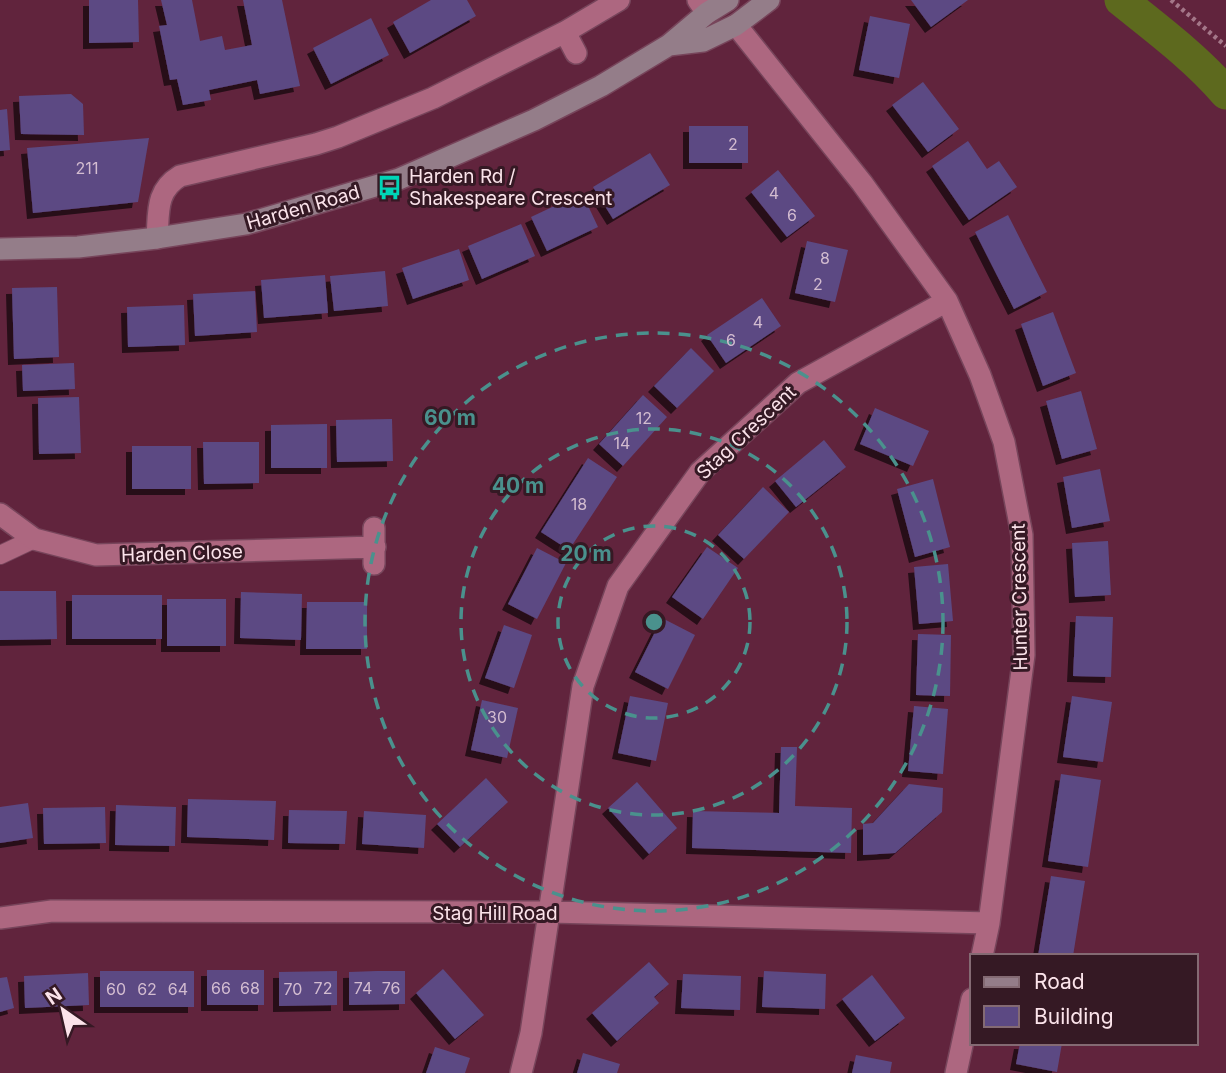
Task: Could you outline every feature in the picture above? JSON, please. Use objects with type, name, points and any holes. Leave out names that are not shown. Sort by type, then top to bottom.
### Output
[{"type":"street","points":[[157,238],[162,194],[172,181],[180,176],[316,144],[433,99],[565,32],[619,0]]},
{"type":"street","name":"Harden Road","points":[[0,248],[78,247],[246,224],[399,179],[534,121],[601,86],[669,45],[702,6],[728,0]]},
{"type":"street","name":"Harden Road","points":[[669,45],[703,41],[736,25],[769,0]]},
{"type":"street","name":"Hunter Crescent","points":[[736,25],[862,183],[947,302],[980,375],[1004,442],[1022,536],[1024,654],[989,923],[982,954]]},
{"type":"street","points":[[565,32],[576,53]]},
{"type":"street","name":"Stag Crescent","points":[[521,1073],[531,1032],[583,686],[618,586],[700,472],[798,383],[947,302]]},
{"type":"street","name":"Harden Close","points":[[0,514],[34,540],[96,555],[374,546]]},
{"type":"street","name":"Stag Hill Road","points":[[0,918],[52,911],[550,912],[989,923]]},
{"type":"street","points":[[956,1073],[970,1008]]},
{"type":"lane","points":[[0,555],[34,540]]},
{"type":"path","points":[[1171,0],[1226,46]]},
{"type":"building","points":[[89,0],[138,0],[139,42],[89,43]]},
{"type":"building","points":[[161,0],[192,0],[200,41],[222,36],[225,50],[252,45],[243,0],[282,0],[300,86],[260,94],[257,80],[209,90],[211,100],[183,105],[177,79],[170,80],[159,26],[167,25]]},
{"type":"building","points":[[431,0],[467,0],[476,16],[410,53],[393,22]]},
{"type":"building","points":[[911,0],[968,0],[931,27]]},
{"type":"building","points":[[870,16],[910,24],[899,78],[859,70]]},
{"type":"building","points":[[371,18],[389,55],[331,84],[313,48]]},
{"type":"building","points":[[923,82],[959,129],[928,152],[892,105]]},
{"type":"building","points":[[71,94],[83,104],[84,135],[21,134],[19,96]]},
{"type":"building","points":[[7,109],[10,150],[0,151],[0,110]]},
{"type":"building","points":[[689,126],[748,126],[748,163],[689,163]]},
{"type":"building","points":[[149,138],[138,202],[33,213],[27,148]]},
{"type":"building","points":[[968,141],[987,169],[999,161],[1017,187],[969,220],[932,166]]},
{"type":"building","points":[[650,153],[670,185],[613,219],[593,187]]},
{"type":"building","points":[[778,170],[815,216],[787,237],[751,192]]},
{"type":"building","points":[[582,193],[598,227],[547,251],[531,217]]},
{"type":"building","points":[[1008,215],[1047,292],[1014,309],[975,232]]},
{"type":"building","points":[[521,224],[535,256],[482,279],[468,246]]},
{"type":"building","points":[[807,241],[848,250],[835,302],[795,293]]},
{"type":"building","points":[[459,249],[469,280],[413,299],[402,268]]},
{"type":"building","points":[[385,271],[388,306],[334,311],[330,276]]},
{"type":"building","points":[[325,275],[328,313],[264,318],[261,280]]},
{"type":"building","points":[[57,287],[59,357],[14,359],[12,288]]},
{"type":"building","points":[[255,291],[257,332],[195,336],[193,294]]},
{"type":"building","points":[[762,298],[781,326],[726,363],[707,335]]},
{"type":"building","points":[[184,305],[185,345],[128,347],[127,307]]},
{"type":"building","points":[[1053,312],[1076,373],[1043,386],[1021,324]]},
{"type":"building","points":[[691,348],[714,371],[677,408],[654,386]]},
{"type":"building","points":[[74,363],[75,389],[23,391],[22,365]]},
{"type":"building","points":[[1081,391],[1097,449],[1062,459],[1046,401]]},
{"type":"building","points":[[643,395],[667,417],[623,466],[599,444]]},
{"type":"building","points":[[79,397],[81,453],[39,454],[38,398]]},
{"type":"building","points":[[875,408],[929,431],[913,466],[860,444]]},
{"type":"building","points":[[392,419],[393,461],[337,462],[336,420]]},
{"type":"building","points":[[327,424],[327,468],[271,468],[271,425]]},
{"type":"building","points":[[824,440],[846,467],[796,507],[775,481]]},
{"type":"building","points":[[203,442],[259,442],[259,483],[204,484]]},
{"type":"building","points":[[132,446],[191,446],[191,489],[132,489]]},
{"type":"building","points":[[588,458],[617,477],[569,550],[541,532]]},
{"type":"building","points":[[1100,469],[1110,521],[1072,528],[1063,477]]},
{"type":"building","points":[[933,479],[950,547],[915,557],[897,489]]},
{"type":"building","points":[[763,487],[789,512],[744,559],[718,535]]},
{"type":"building","points":[[1108,541],[1111,595],[1075,597],[1072,543]]},
{"type":"building","points":[[707,547],[738,568],[703,619],[672,597]]},
{"type":"building","points":[[537,548],[566,563],[537,619],[508,604]]},
{"type":"building","points":[[948,564],[953,621],[919,624],[914,567]]},
{"type":"building","points":[[0,591],[56,591],[57,639],[0,640]]},
{"type":"building","points":[[241,592],[302,594],[301,640],[240,638]]},
{"type":"building","points":[[72,595],[162,595],[162,639],[72,639]]},
{"type":"building","points":[[167,599],[226,599],[226,646],[167,646]]},
{"type":"building","points":[[307,602],[367,602],[367,649],[306,649]]},
{"type":"building","points":[[1076,616],[1113,617],[1111,677],[1073,676]]},
{"type":"building","points":[[662,618],[695,635],[668,689],[635,672]]},
{"type":"building","points":[[504,625],[532,635],[514,688],[485,678]]},
{"type":"building","points":[[918,634],[951,635],[950,696],[916,695]]},
{"type":"building","points":[[630,696],[668,703],[656,761],[618,753]]},
{"type":"building","points":[[1072,696],[1112,702],[1103,762],[1063,757]]},
{"type":"building","points":[[482,700],[518,708],[507,758],[471,750]]},
{"type":"building","points":[[914,706],[948,709],[943,774],[908,771]]},
{"type":"building","points":[[781,747],[797,747],[795,806],[852,808],[851,853],[692,848],[693,811],[779,813]]},
{"type":"building","points":[[1061,774],[1101,780],[1088,867],[1048,861]]},
{"type":"building","points":[[486,778],[508,802],[460,847],[437,824]]},
{"type":"building","points":[[637,782],[677,828],[649,854],[608,808]]},
{"type":"building","points":[[909,784],[943,788],[942,812],[895,853],[863,855],[863,824],[873,823]]},
{"type":"building","points":[[188,799],[276,801],[274,840],[187,837]]},
{"type":"building","points":[[28,803],[33,838],[0,843],[0,807]]},
{"type":"building","points":[[116,805],[176,807],[175,846],[115,845]]},
{"type":"building","points":[[105,807],[106,843],[44,844],[43,808]]},
{"type":"building","points":[[289,810],[347,811],[345,844],[288,843]]},
{"type":"building","points":[[364,811],[426,815],[424,848],[362,844]]},
{"type":"building","points":[[1051,876],[1085,881],[1073,954],[1038,954]]},
{"type":"building","points":[[649,962],[669,984],[654,997],[659,1003],[617,1041],[592,1013]]},
{"type":"building","points":[[443,969],[484,1015],[455,1039],[416,993]]},
{"type":"building","points":[[207,970],[264,970],[264,1005],[207,1005]]},
{"type":"building","points":[[100,971],[194,971],[194,1007],[100,1007]]},
{"type":"building","points":[[337,971],[337,1005],[279,1006],[279,972]]},
{"type":"building","points":[[405,971],[405,1004],[349,1005],[349,972]]},
{"type":"building","points":[[764,971],[826,974],[825,1009],[762,1007]]},
{"type":"building","points":[[88,973],[89,1005],[25,1008],[24,976]]},
{"type":"building","points":[[683,974],[741,976],[740,1010],[681,1008]]},
{"type":"building","points":[[872,975],[905,1018],[875,1041],[842,999]]},
{"type":"building","points":[[7,977],[14,1008],[0,1012],[0,978]]},
{"type":"building","points":[[1020,1045],[1062,1045],[1057,1072],[1016,1064]]},
{"type":"building","points":[[435,1047],[470,1058],[465,1073],[426,1073]]},
{"type":"building","points":[[583,1053],[620,1064],[617,1073],[577,1073]]},
{"type":"building","points":[[856,1055],[892,1062],[890,1073],[852,1073]]},
{"type":"waterway","points":[[1121,0],[1189,56],[1226,93]]},
{"type":"place","name":"Harden Rd / Shakespeare Crescent","points":[[389,187]]}]
